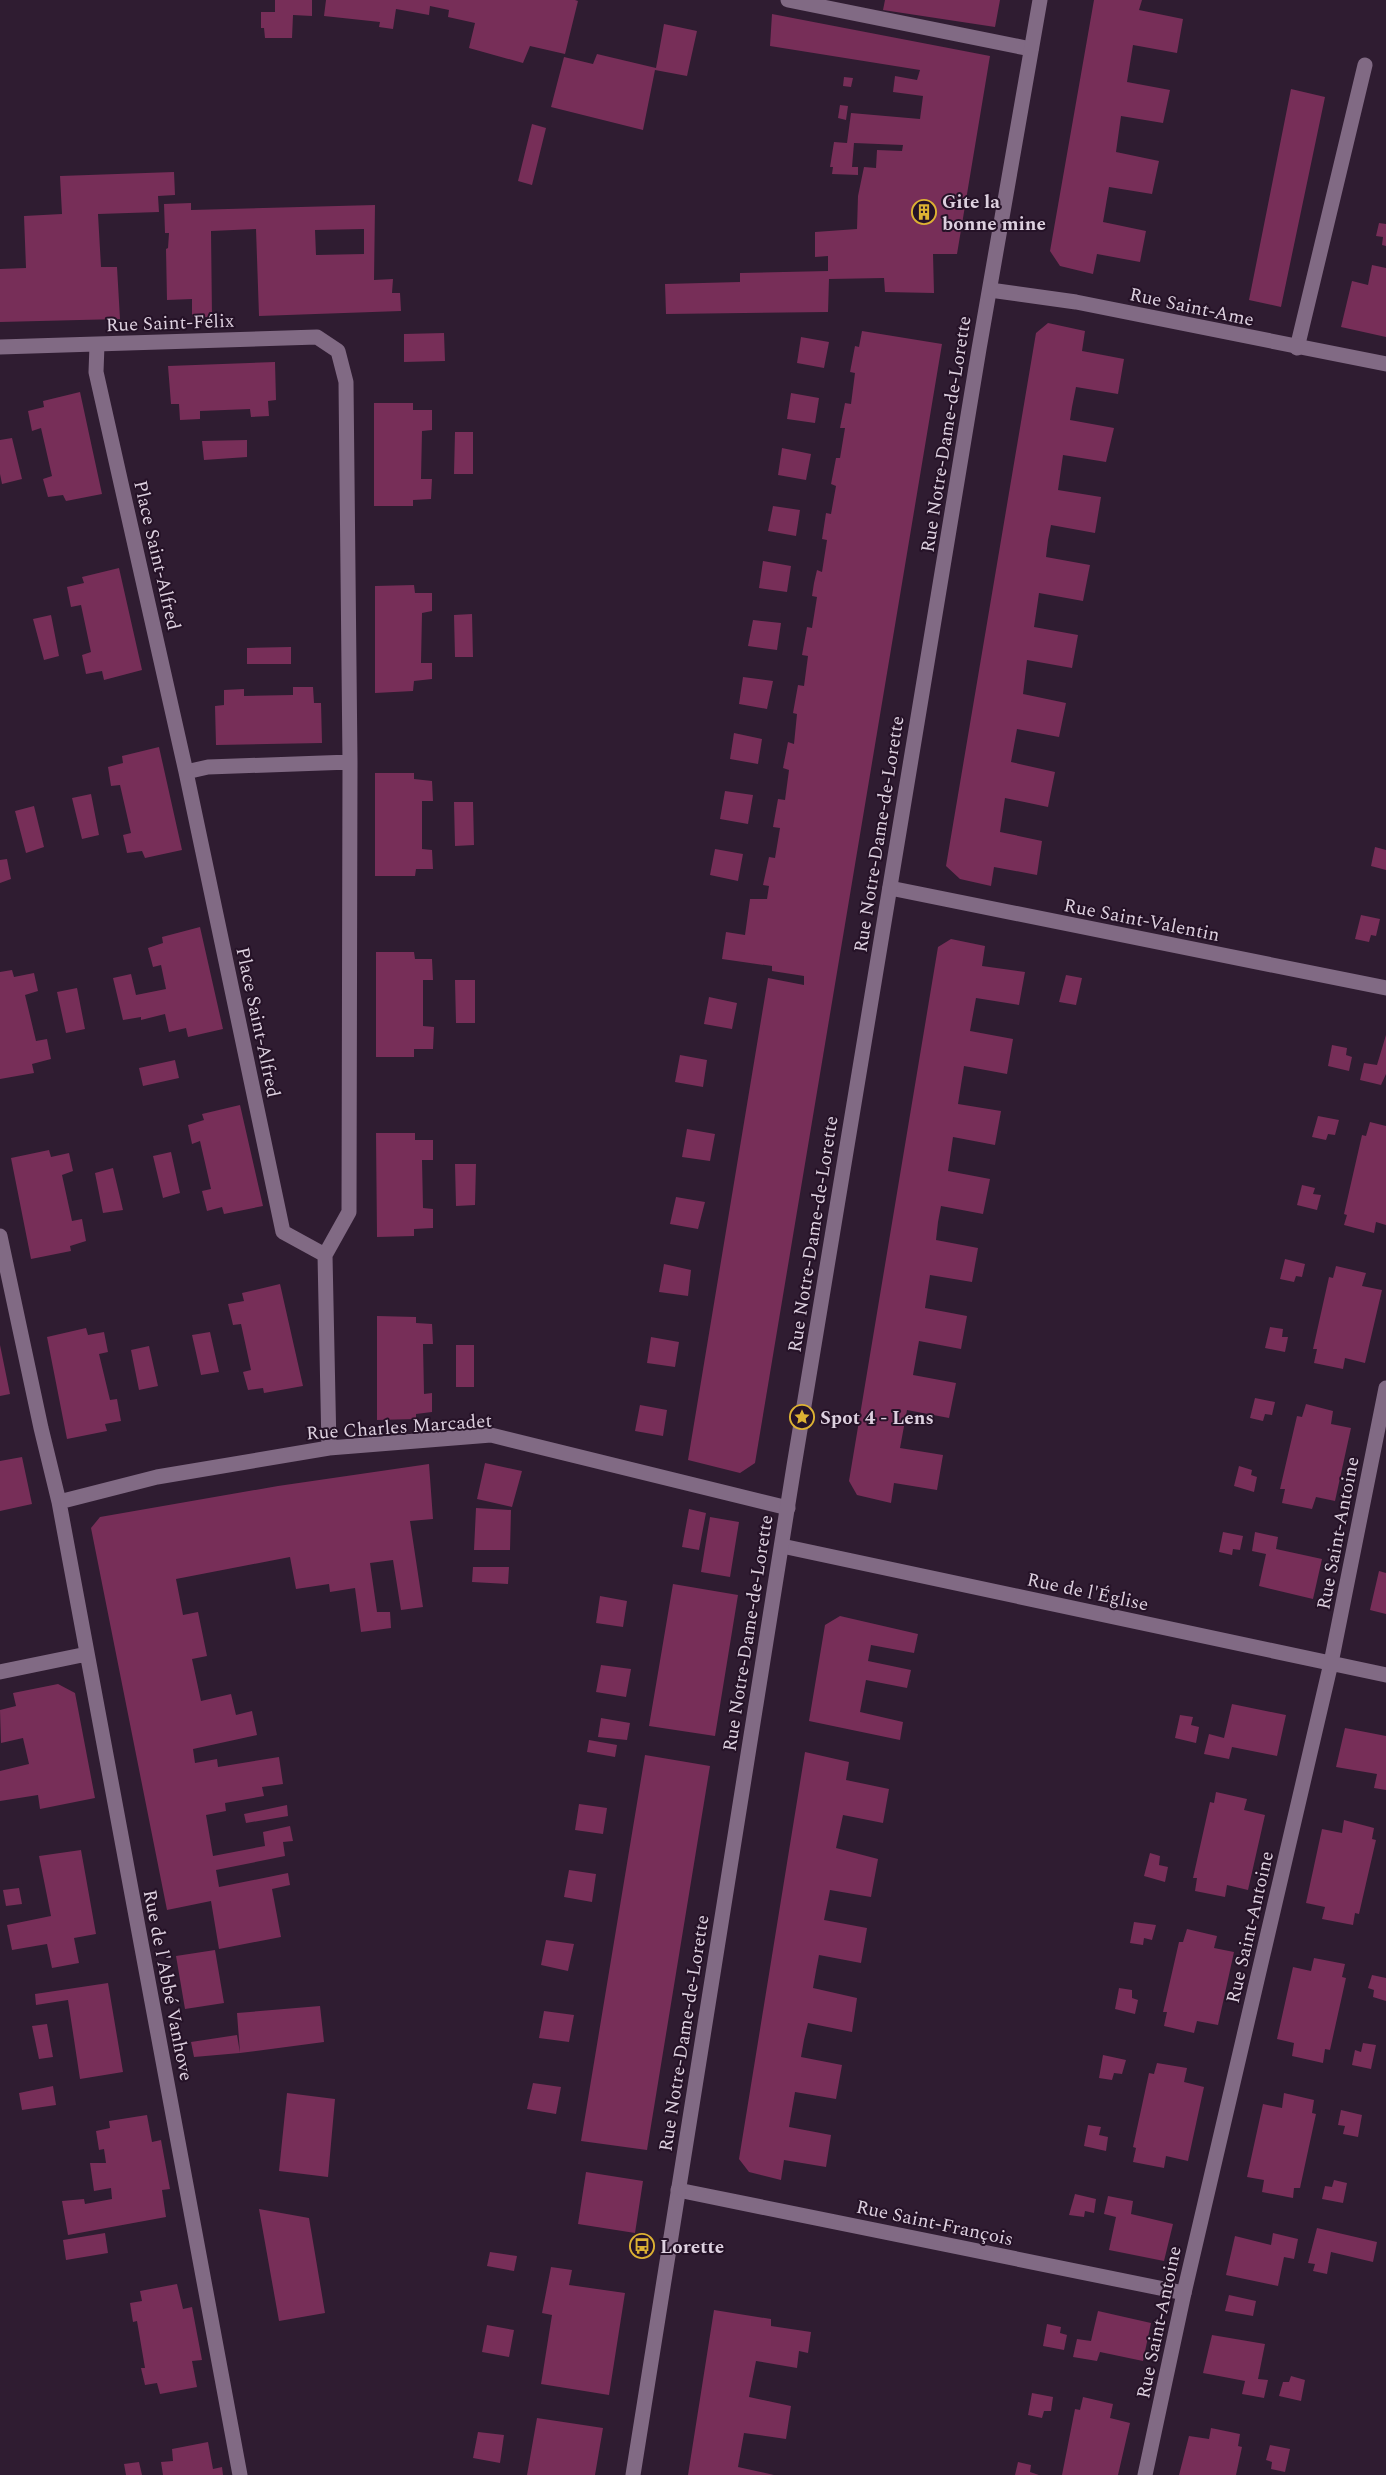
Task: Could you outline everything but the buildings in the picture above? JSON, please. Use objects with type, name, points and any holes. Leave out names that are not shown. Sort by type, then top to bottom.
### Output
[{"type":"street","points":[[788,0],[1030,49]]},
{"type":"street","name":"Rue Notre-Dame-de-Lorette","points":[[633,2475],[788,1508],[1030,49],[1040,0]]},
{"type":"street","points":[[1297,348],[1365,65]]},
{"type":"street","name":"Rue Saint-Ame","points":[[990,290],[1076,302],[1297,348],[1386,364]]},
{"type":"street","name":"Rue Saint-Félix","points":[[0,347],[317,337],[338,351],[346,382],[350,762]]},
{"type":"street","name":"Place Saint-Alfred","points":[[97,345],[96,372],[186,772],[283,1232],[325,1255]]},
{"type":"street","points":[[186,772],[208,767],[350,762],[349,1212],[325,1255],[329,1448]]},
{"type":"street","name":"Rue Saint-Valentin","points":[[890,888],[1386,988]]},
{"type":"street","name":"Rue de l'Abbé Vanhove","points":[[0,1236],[3,1266],[60,1502],[240,2475]]},
{"type":"street","name":"Rue Saint-Antoine","points":[[1145,2475],[1184,2293],[1331,1663],[1386,1388]]},
{"type":"street","name":"Rue Charles Marcadet","points":[[60,1502],[157,1477],[329,1448],[491,1435],[788,1508]]},
{"type":"street","name":"Rue de l'Église","points":[[782,1546],[1386,1675]]},
{"type":"street","points":[[0,1672],[87,1654]]},
{"type":"street","name":"Rue Saint-François","points":[[678,2190],[1184,2293]]},
{"type":"place","name":"Gite la bonne mine","points":[[924,212]]},
{"type":"place","name":"Spot 4 - Lens","points":[[802,1417]]},
{"type":"place","name":"Lorette","points":[[642,2246]]}]
